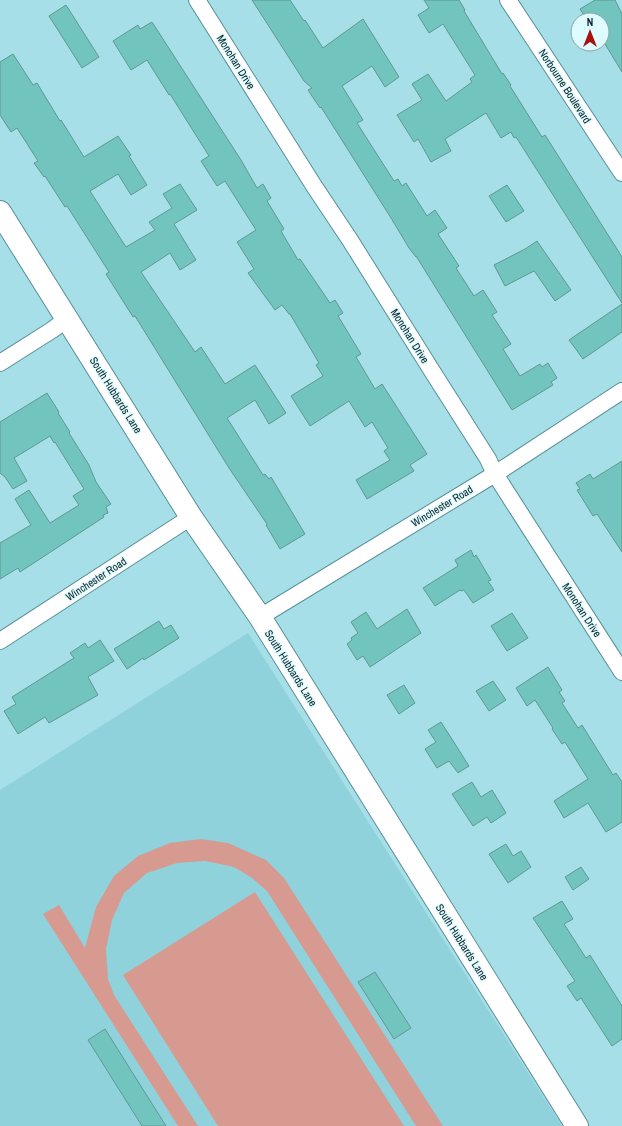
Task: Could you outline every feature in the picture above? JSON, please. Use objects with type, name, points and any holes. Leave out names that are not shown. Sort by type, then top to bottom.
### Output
[{"type":"street","name":"Monohan Drive","points":[[197,0],[488,459],[495,474],[622,672]]},
{"type":"street","name":"Norbourne Boulevard","points":[[508,0],[622,173]]},
{"type":"street","name":"South Hubbards Lane","points":[[0,212],[191,516],[260,617],[578,1126]]},
{"type":"street","points":[[0,363],[68,318]]},
{"type":"street","name":"Winchester Road","points":[[260,617],[495,474],[622,391]]},
{"type":"street","name":"Winchester Road","points":[[0,641],[191,516]]},
{"type":"shaded area","points":[[248,633],[562,1126],[0,1126],[0,790]]},
{"type":"shaded area","points":[[201,839],[228,843],[266,860],[284,878],[443,1126],[416,1126],[267,891],[252,878],[234,867],[205,861],[177,863],[147,873],[124,893],[112,920],[106,949],[108,979],[114,995],[198,1126],[178,1126],[43,914],[59,905],[85,948],[96,907],[114,876],[138,856],[170,843]]},
{"type":"shaded area","points":[[255,892],[404,1126],[218,1126],[123,975]]},
{"type":"building","points":[[252,0],[290,0],[323,48],[363,19],[399,77],[385,87],[372,66],[342,86],[363,120],[357,123],[394,181],[398,179],[402,186],[406,183],[427,216],[435,210],[447,228],[438,234],[459,266],[456,268],[474,296],[483,290],[497,312],[492,315],[511,344],[503,349],[520,376],[540,364],[542,367],[548,363],[557,378],[551,382],[553,385],[512,410],[416,256],[409,248],[321,107],[320,108],[308,90],[312,88],[304,81]]},
{"type":"building","points":[[424,0],[459,0],[465,10],[464,11],[502,74],[503,73],[511,85],[510,86],[542,137],[545,135],[622,257],[622,303],[516,137],[514,138],[511,132],[501,138],[486,113],[445,139],[451,151],[431,162],[418,139],[414,142],[397,115],[422,100],[412,84],[428,74],[446,101],[472,82],[470,79],[475,75],[443,24],[429,33],[418,15],[429,8]]},
{"type":"building","points":[[595,0],[615,0],[622,14],[622,72],[610,52],[610,12],[582,12],[580,9]]},
{"type":"building","points":[[66,5],[99,57],[82,68],[49,16]]},
{"type":"building","points":[[152,22],[241,160],[257,188],[263,184],[271,198],[267,201],[284,229],[281,231],[298,260],[300,259],[330,303],[335,300],[343,313],[338,316],[361,354],[356,357],[375,389],[382,384],[427,454],[410,465],[414,471],[367,499],[356,480],[390,460],[384,451],[388,448],[372,422],[365,427],[349,401],[310,426],[291,396],[323,376],[316,365],[319,363],[290,314],[282,305],[275,310],[248,273],[254,269],[237,242],[256,230],[225,181],[217,186],[201,161],[209,156],[147,60],[131,70],[113,41],[138,25],[140,29]]},
{"type":"building","points":[[13,54],[33,85],[37,83],[84,157],[118,136],[131,155],[129,156],[147,185],[131,195],[118,174],[90,191],[126,247],[155,230],[149,222],[172,208],[163,194],[180,184],[197,210],[174,224],[196,260],[180,270],[170,253],[141,272],[195,352],[201,347],[225,384],[255,365],[286,413],[269,424],[255,400],[227,418],[263,475],[265,474],[269,479],[271,477],[305,534],[280,549],[266,525],[267,524],[229,468],[135,316],[133,317],[106,274],[109,272],[67,206],[65,207],[45,176],[44,177],[34,163],[38,161],[17,128],[11,132],[0,115],[0,62]]},
{"type":"building","points":[[507,185],[524,211],[506,222],[489,196]]},
{"type":"building","points":[[537,241],[571,290],[555,301],[534,271],[505,286],[494,265]]},
{"type":"building","points":[[622,304],[622,332],[583,359],[569,340]]},
{"type":"building","points":[[47,393],[89,465],[96,482],[111,504],[106,507],[108,513],[103,515],[104,517],[20,572],[18,568],[0,579],[0,543],[31,525],[15,499],[29,490],[50,523],[79,505],[73,496],[84,489],[50,436],[14,458],[27,481],[13,489],[5,477],[0,473],[0,422]]},
{"type":"building","points":[[622,461],[622,552],[597,514],[593,516],[577,490],[580,489],[576,483],[590,474],[593,479]]},
{"type":"building","points":[[471,550],[474,557],[476,555],[491,580],[488,581],[494,590],[473,603],[464,590],[460,590],[435,606],[423,588],[458,566],[455,560]]},
{"type":"building","points":[[407,609],[421,633],[370,667],[363,656],[357,660],[347,644],[352,640],[351,638],[358,633],[351,622],[366,612],[377,629]]},
{"type":"building","points":[[512,613],[528,638],[507,651],[491,626]]},
{"type":"building","points":[[159,621],[164,629],[171,625],[179,638],[144,660],[143,658],[127,669],[114,649]]},
{"type":"building","points":[[100,640],[114,661],[88,677],[98,695],[49,723],[45,717],[18,734],[4,711],[16,704],[12,697],[74,658],[70,653],[85,643],[88,648]]},
{"type":"building","points":[[548,667],[562,690],[559,692],[565,701],[562,703],[578,728],[582,725],[613,775],[616,773],[622,782],[622,822],[606,832],[588,803],[564,818],[554,801],[588,779],[565,742],[562,744],[535,700],[527,706],[516,688]]},
{"type":"building","points":[[493,681],[506,700],[489,711],[476,691]]},
{"type":"building","points":[[404,685],[415,703],[399,714],[387,695]]},
{"type":"building","points":[[441,722],[469,766],[458,773],[449,761],[437,768],[425,749],[436,742],[428,730]]},
{"type":"building","points":[[472,782],[481,797],[492,790],[506,813],[491,823],[487,817],[473,826],[452,794]]},
{"type":"building","points":[[506,844],[513,856],[521,851],[531,867],[508,883],[489,854]]},
{"type":"building","points":[[581,867],[589,879],[573,890],[565,877]]},
{"type":"building","points":[[562,901],[573,919],[564,924],[586,958],[590,955],[622,1006],[622,1039],[612,1046],[581,998],[577,1001],[567,986],[575,981],[533,918]]},
{"type":"building","points":[[375,972],[411,1028],[394,1039],[358,982]]},
{"type":"building","points":[[105,1029],[166,1126],[142,1126],[88,1040]]}]
